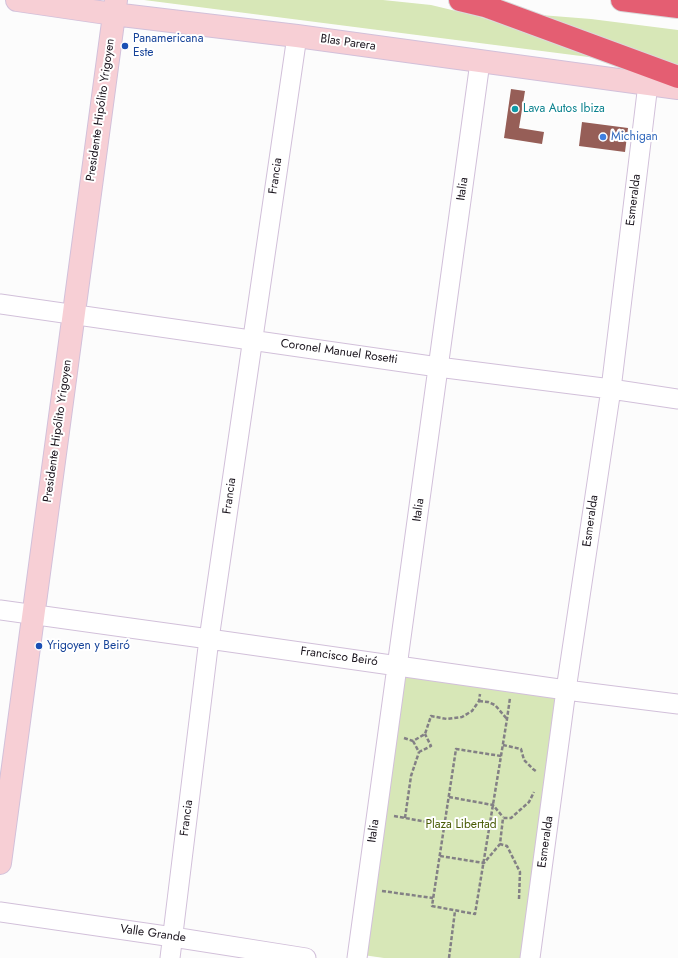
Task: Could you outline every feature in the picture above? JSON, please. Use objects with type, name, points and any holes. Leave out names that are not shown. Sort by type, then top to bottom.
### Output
[{"type":"highway","points":[[460,0],[485,6],[678,77]]},
{"type":"highway","points":[[622,0],[678,7]]},
{"type":"street","name":"Blas Parera","points":[[17,0],[115,7],[297,36],[678,88]]},
{"type":"street","name":"Presidente Hipólito Yrigoyen","points":[[0,863],[115,7]]},
{"type":"street","name":"Francia","points":[[170,958],[209,639],[297,36]]},
{"type":"street","name":"Italia","points":[[357,958],[480,62]]},
{"type":"street","name":"Esmeralda","points":[[530,958],[566,690],[611,389],[648,84]]},
{"type":"street","name":"Coronel Manuel Rosetti","points":[[0,304],[678,399]]},
{"type":"street","name":"Francisco Beiró","points":[[0,610],[566,690],[678,704]]},
{"type":"street","name":"Valle Grande","points":[[0,912],[306,958]]},
{"type":"path","points":[[413,741],[425,734],[431,716],[447,719],[462,717],[472,711],[479,701],[484,678]]},
{"type":"path","points":[[501,756],[456,749],[432,906],[475,914],[484,862],[503,745],[510,699],[515,682]]},
{"type":"path","points":[[479,701],[488,702],[495,705],[507,719]]},
{"type":"path","points":[[405,818],[411,776],[419,752],[431,746],[425,734]]},
{"type":"path","points":[[388,735],[413,741],[419,752]]},
{"type":"path","points":[[503,745],[521,749],[524,760],[533,769],[542,774]]},
{"type":"path","points":[[503,818],[511,818],[529,802],[535,790]]},
{"type":"path","points":[[448,797],[493,805],[503,818],[500,844],[484,862]]},
{"type":"path","points":[[377,813],[444,825]]},
{"type":"path","points":[[500,844],[507,846],[520,872],[519,900]]},
{"type":"path","points":[[440,856],[484,862]]},
{"type":"path","points":[[367,888],[433,898]]},
{"type":"path","points":[[449,958],[456,911]]},
{"type":"green space","points":[[144,0],[383,0],[431,5],[477,16],[612,60]]},
{"type":"green space","points":[[528,14],[591,19],[678,30],[678,66]]},
{"type":"green space","name":"Plaza Libertad","points":[[403,674],[560,695],[523,958],[384,958],[363,955]]},
{"type":"building","name":"Lava Autos Ibiza","points":[[511,89],[525,91],[519,128],[544,132],[542,144],[504,138]]},
{"type":"building","name":"Michigan","points":[[582,122],[628,128],[625,152],[579,146]]},
{"type":"place","name":"Panamericana Este","points":[[125,46]]},
{"type":"place","name":"Lava Autos Ibiza","points":[[515,109]]},
{"type":"place","name":"Michigan","points":[[603,137]]},
{"type":"place","name":"Yrigoyen y Beiró","points":[[39,646]]}]
